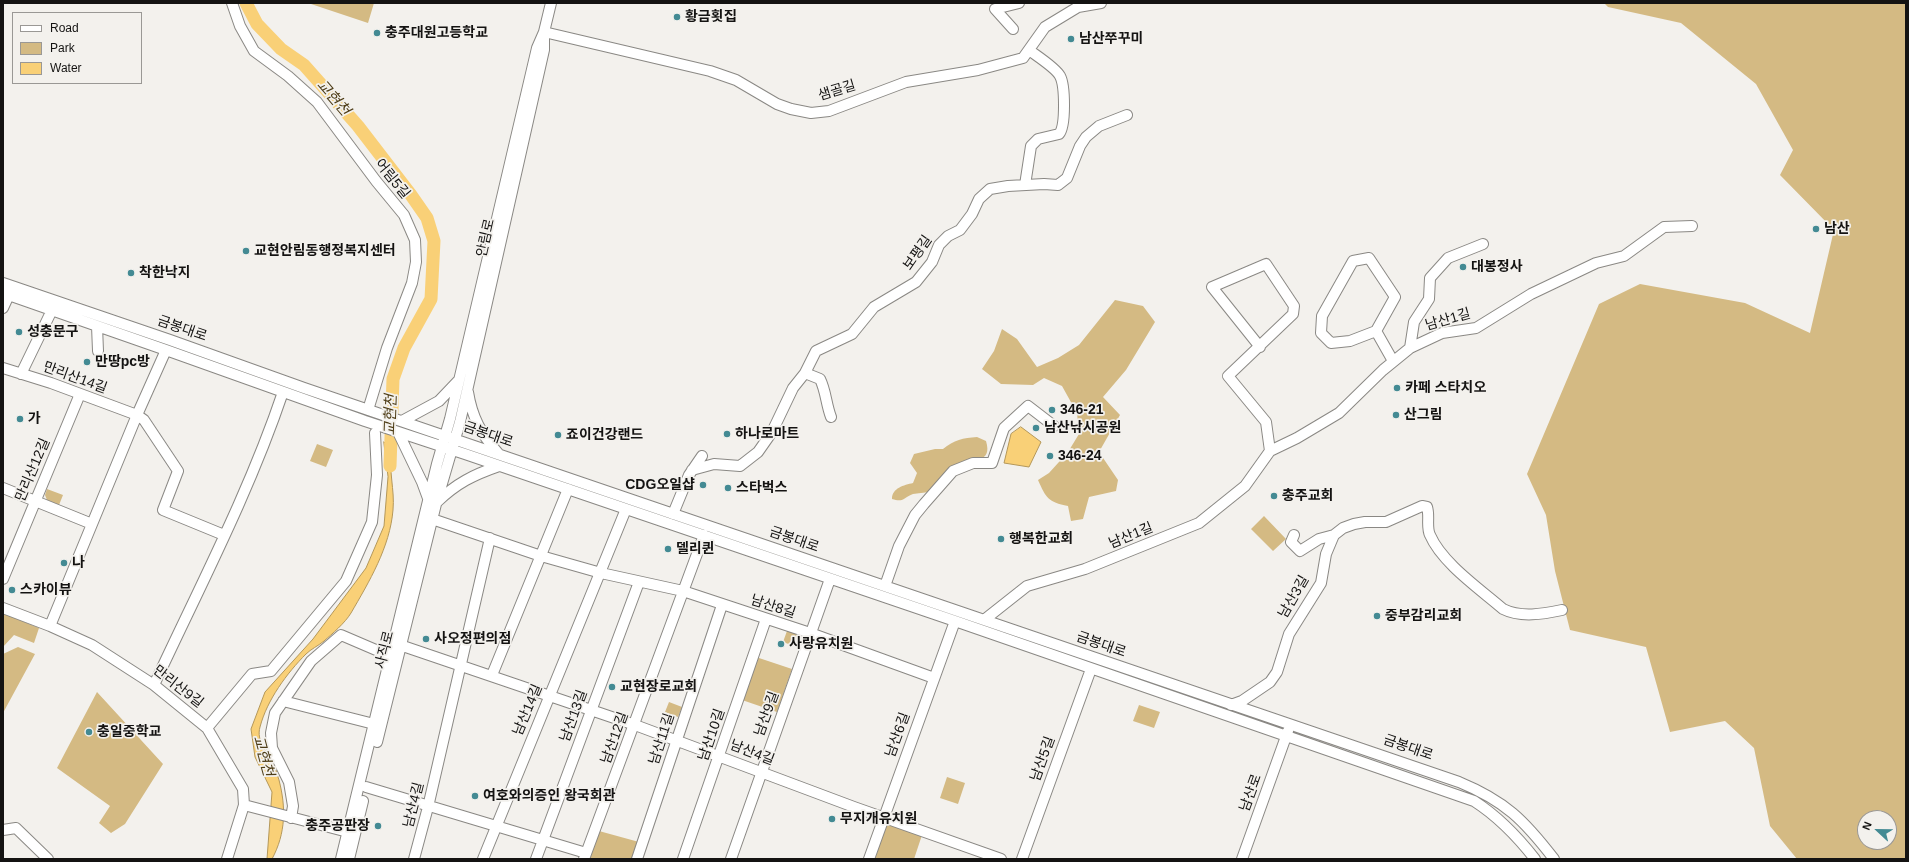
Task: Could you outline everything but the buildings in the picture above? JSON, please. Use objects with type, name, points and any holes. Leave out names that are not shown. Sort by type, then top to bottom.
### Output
[{"type":"street","name":"어림5길","points":[[232,3],[240,26],[254,51],[288,76],[317,102],[376,181],[404,215],[415,240],[416,262],[412,283],[387,348],[368,410]]},
{"type":"street","name":"안림로","points":[[447,448],[451,437],[544,50],[544,32],[551,3]]},
{"type":"street","points":[[1013,29],[995,9],[1019,3]]},
{"type":"street","name":"샘골길","points":[[544,32],[710,71],[736,80],[777,104],[791,109],[811,113],[829,111],[906,82],[978,70],[1023,58],[1045,27],[1078,7],[1101,3]]},
{"type":"street","points":[[1025,185],[1031,146],[1038,139],[1059,134],[1062,128],[1063,114],[1063,93],[1059,75],[1029,50]]},
{"type":"street","name":"보평길","points":[[692,470],[714,464],[740,466],[758,452],[772,432],[793,388],[805,373],[816,351],[852,334],[874,307],[916,282],[932,262],[939,245],[948,236],[960,230],[972,214],[979,199],[990,188],[1025,185],[1058,185],[1067,178],[1080,146],[1086,137],[1098,126],[1127,115]]},
{"type":"street","name":"남산1길","points":[[984,620],[1027,586],[1085,569],[1199,523],[1245,486],[1270,451],[1297,438],[1339,413],[1393,361],[1410,348],[1442,333],[1476,328],[1531,294],[1596,263],[1624,256],[1664,227],[1692,226]]},
{"type":"street","points":[[1410,348],[1414,322],[1429,298],[1430,278],[1448,258],[1483,244]]},
{"type":"street","points":[[1369,258],[1395,297],[1376,331],[1350,341],[1331,343],[1322,333],[1322,316],[1353,260],[1369,258]]},
{"type":"street","points":[[1260,347],[1212,287],[1266,264],[1294,306],[1293,314],[1260,347],[1228,376],[1266,422],[1270,451]]},
{"type":"street","name":"금봉대로","points":[[3,283],[368,410],[451,437],[1290,725],[1412,764],[1482,792],[1512,811],[1524,822],[1554,859]]},
{"type":"street","name":"금봉대로","points":[[6,294],[365,422],[447,448],[955,621],[1474,801],[1490,811],[1517,835],[1535,859]]},
{"type":"street","points":[[3,308],[6,294]]},
{"type":"street","points":[[21,374],[52,310]]},
{"type":"street","points":[[97,326],[98,351]]},
{"type":"street","points":[[1376,331],[1393,361]]},
{"type":"street","points":[[50,626],[137,415],[166,350]]},
{"type":"street","name":"만리산14길","points":[[3,368],[137,415]]},
{"type":"street","points":[[805,373],[820,379],[825,389],[828,409],[831,417]]},
{"type":"street","points":[[402,421],[439,401],[463,384],[471,409],[483,436],[498,454]]},
{"type":"street","points":[[154,685],[224,535],[268,435],[283,392]]},
{"type":"street","name":"만리산12길","points":[[3,579],[80,394]]},
{"type":"street","points":[[885,586],[899,546],[915,515],[953,470],[973,463],[992,463],[1004,428],[1028,406],[1054,426]]},
{"type":"street","points":[[137,415],[144,420],[178,471],[163,510],[224,535]]},
{"type":"street","points":[[398,432],[432,502],[454,486],[482,472],[500,466]]},
{"type":"street","points":[[207,728],[252,674],[271,671],[346,581],[372,522],[377,475],[375,433]]},
{"type":"street","name":"사직로","points":[[349,859],[397,644],[447,448]]},
{"type":"street","points":[[673,514],[692,470],[702,456]]},
{"type":"street","points":[[3,488],[92,524]]},
{"type":"street","points":[[492,675],[568,489]]},
{"type":"street","name":"사직로","points":[[341,859],[390,656],[397,644],[432,520],[432,502]]},
{"type":"street","points":[[1294,535],[1291,542],[1300,551],[1318,539],[1334,535],[1343,528],[1365,522],[1386,522],[1422,506],[1427,508],[1429,515],[1429,533],[1440,550],[1451,563],[1503,609],[1511,613],[1527,614],[1562,610]]},
{"type":"street","name":"남산14길","points":[[483,859],[495,826],[601,573],[626,509]]},
{"type":"street","points":[[432,520],[541,556],[601,573]]},
{"type":"street","name":"남산3길","points":[[1231,704],[1242,701],[1270,682],[1277,672],[1289,634],[1320,582],[1326,554],[1334,535]]},
{"type":"street","name":"남산12길","points":[[585,856],[635,725],[704,536]]},
{"type":"street","name":"남산4길","points":[[414,859],[428,807],[490,538]]},
{"type":"street","name":"남산8길","points":[[601,573],[683,591],[810,633],[934,678]]},
{"type":"street","name":"남산9길","points":[[731,859],[830,579]]},
{"type":"street","name":"남산13길","points":[[536,859],[639,582]]},
{"type":"street","name":"남산11길","points":[[637,859],[722,605]]},
{"type":"street","name":"만리산9길","points":[[3,608],[50,626],[92,645],[154,685],[207,728],[243,789],[244,805],[227,859]]},
{"type":"street","name":"남산10길","points":[[683,859],[766,619]]},
{"type":"street","name":"남산6길","points":[[869,859],[955,621]]},
{"type":"street","name":"사직로","points":[[291,818],[293,806],[289,782],[272,748],[271,733],[275,713],[311,661],[341,635],[390,656]]},
{"type":"street","name":"남산4길","points":[[397,644],[492,675],[635,725],[1001,859]]},
{"type":"street","name":"남산5길","points":[[1022,859],[1090,669]]},
{"type":"street","points":[[283,701],[374,724]]},
{"type":"street","name":"남산로","points":[[1242,859],[1290,725]]},
{"type":"street","points":[[366,787],[428,807],[543,839],[585,856]]},
{"type":"street","points":[[244,805],[348,832]]},
{"type":"street","points":[[3,830],[16,828],[48,859]]},
{"type":"green space","points":[[308,3],[374,3],[368,23]]},
{"type":"green space","points":[[1604,3],[1906,3],[1906,859],[1797,859],[1770,826],[1754,748],[1725,721],[1670,732],[1646,647],[1570,630],[1555,571],[1546,515],[1527,474],[1599,304],[1640,284],[1745,303],[1810,333],[1834,230],[1780,175],[1793,150],[1756,84],[1681,23],[1608,7]]},
{"type":"green space","points":[[1115,300],[1143,306],[1155,322],[1126,370],[1103,397],[1120,415],[1099,452],[1118,480],[1116,491],[1089,497],[1083,519],[1071,521],[1068,506],[1056,503],[1048,498],[1038,480],[1049,473],[1068,452],[1079,434],[1077,413],[1062,386],[1044,378],[1033,385],[1001,384],[982,369],[994,351],[1002,329],[1017,339],[1037,367],[1058,358],[1079,345]]},
{"type":"green space","points":[[977,437],[986,441],[987,454],[984,457],[975,461],[954,466],[942,475],[929,492],[913,494],[902,500],[892,499],[896,490],[902,486],[913,483],[917,473],[910,463],[914,454],[935,449],[943,449],[951,443],[959,440]]},
{"type":"green space","points":[[317,444],[333,450],[326,467],[310,461]]},
{"type":"green space","points":[[47,489],[63,495],[59,505],[47,500],[45,495]]},
{"type":"green space","points":[[1264,516],[1286,539],[1273,551],[1251,529]]},
{"type":"green space","points":[[3,613],[39,628],[34,643],[14,635],[3,647]]},
{"type":"green space","points":[[787,631],[798,635],[794,646],[783,642]]},
{"type":"green space","points":[[18,647],[35,654],[3,713],[3,654]]},
{"type":"green space","points":[[756,657],[792,669],[777,712],[742,700]]},
{"type":"green space","points":[[97,692],[163,764],[125,824],[111,833],[99,823],[110,806],[57,768]]},
{"type":"green space","points":[[669,702],[682,707],[678,717],[665,712]]},
{"type":"green space","points":[[1139,705],[1160,712],[1154,728],[1133,721]]},
{"type":"green space","points":[[947,777],[965,783],[958,804],[940,798]]},
{"type":"green space","points":[[887,823],[922,835],[914,859],[875,859]]},
{"type":"green space","points":[[599,831],[639,842],[633,859],[590,859]]},
{"type":"water","name":"남산낚시공원","points":[[1021,427],[1041,442],[1029,467],[1004,463],[1011,434]]},
{"type":"water","points":[[384,442],[392,450],[391,465],[393,510],[388,537],[378,564],[358,601],[345,621],[324,641],[306,654],[285,678],[267,707],[260,727],[259,732],[261,742],[274,765],[279,780],[284,810],[282,830],[277,849],[272,859],[267,859],[272,792],[255,757],[251,729],[265,692],[313,639],[366,568],[384,526],[388,477]]},
{"type":"waterway","name":"교현천","points":[[246,3],[257,24],[281,49],[304,65],[358,126],[427,218],[434,241],[431,299],[404,348],[393,379],[390,466]]},
{"type":"place","name":"황금횟집","points":[[677,17]]},
{"type":"place","name":"충주대원고등학교","points":[[377,33]]},
{"type":"place","name":"남산쭈꾸미","points":[[1071,39]]},
{"type":"place","name":"남산","points":[[1816,229]]},
{"type":"place","name":"교현안림동행정복지센터","points":[[246,251]]},
{"type":"place","name":"대봉정사","points":[[1463,267]]},
{"type":"place","name":"착한낙지","points":[[131,273]]},
{"type":"place","name":"성충문구","points":[[19,332]]},
{"type":"place","name":"만땅pc방","points":[[87,362]]},
{"type":"place","name":"카페 스타치오","points":[[1397,388]]},
{"type":"place","name":"346-21","points":[[1052,410]]},
{"type":"place","name":"산그림","points":[[1396,415]]},
{"type":"place","name":"가","points":[[20,419]]},
{"type":"place","name":"남산낚시공원","points":[[1036,428]]},
{"type":"place","name":"하나로마트","points":[[727,434]]},
{"type":"place","name":"죠이건강랜드","points":[[558,435]]},
{"type":"place","name":"346-24","points":[[1050,456]]},
{"type":"place","name":"CDG오일샵","points":[[703,485]]},
{"type":"place","name":"스타벅스","points":[[728,488]]},
{"type":"place","name":"충주교회","points":[[1274,496]]},
{"type":"place","name":"행복한교회","points":[[1001,539]]},
{"type":"place","name":"델리퀸","points":[[668,549]]},
{"type":"place","name":"나","points":[[64,563]]},
{"type":"place","name":"스카이뷰","points":[[12,590]]},
{"type":"place","name":"중부감리교회","points":[[1377,616]]},
{"type":"place","name":"사오정편의점","points":[[426,639]]},
{"type":"place","name":"사랑유치원","points":[[781,644]]},
{"type":"place","name":"교현장로교회","points":[[612,687]]},
{"type":"place","name":"충일중학교","points":[[89,732]]},
{"type":"place","name":"여호와의증인 왕국회관","points":[[475,796]]},
{"type":"place","name":"무지개유치원","points":[[832,819]]},
{"type":"place","name":"충주공판장","points":[[378,826]]}]
